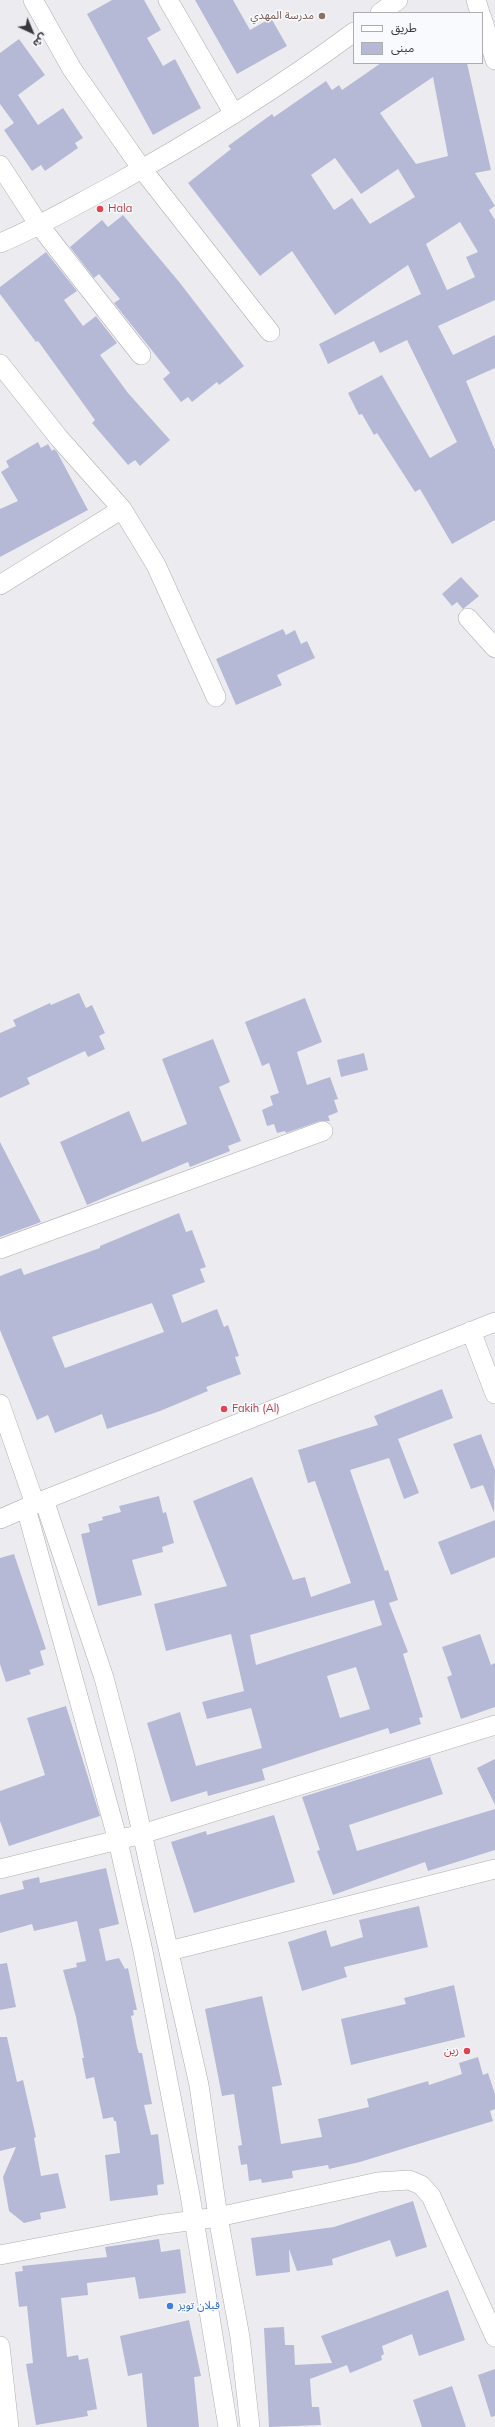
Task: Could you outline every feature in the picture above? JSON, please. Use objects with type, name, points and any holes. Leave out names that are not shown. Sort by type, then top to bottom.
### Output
[{"type":"street","points":[[33,0],[72,69],[142,169],[270,332]]},
{"type":"street","points":[[168,0],[234,114]]},
{"type":"street","points":[[381,12],[398,0]]},
{"type":"street","points":[[476,0],[480,12]]},
{"type":"street","points":[[483,21],[495,60]]},
{"type":"street","points":[[0,243],[39,225],[142,169],[234,114],[353,33]]},
{"type":"street","points":[[0,165],[39,225],[141,354]]},
{"type":"street","points":[[0,364],[59,438],[122,509],[156,565],[216,697]]},
{"type":"street","points":[[0,585],[122,509]]},
{"type":"street","points":[[468,618],[495,648]]},
{"type":"street","points":[[0,1249],[323,1131]]},
{"type":"street","points":[[0,1519],[495,1322]]},
{"type":"street","points":[[471,1331],[495,1394]]},
{"type":"street","points":[[0,1404],[35,1504],[104,1678],[125,1758],[199,2085],[218,2217],[240,2337],[250,2427]]},
{"type":"street","points":[[35,1504],[118,1841],[143,1950],[195,2221],[228,2427]]},
{"type":"street","points":[[0,1869],[118,1841],[495,1725]]},
{"type":"street","points":[[169,1951],[495,1869]]},
{"type":"street","points":[[0,2255],[137,2229],[218,2217],[378,2182],[408,2180],[418,2183],[432,2196],[495,2337]]},
{"type":"street","points":[[0,2346],[9,2427]]},
{"type":"building","points":[[112,0],[144,0],[161,30],[147,38],[163,66],[175,59],[201,108],[153,135],[87,14]]},
{"type":"building","points":[[195,0],[233,0],[250,30],[271,18],[287,46],[237,74]]},
{"type":"building","points":[[19,39],[45,75],[18,95],[38,125],[63,108],[83,138],[75,143],[78,148],[45,171],[41,165],[32,171],[4,130],[14,123],[0,104],[0,53]]},
{"type":"building","points":[[380,64],[467,64],[491,170],[475,173],[495,206],[489,210],[495,220],[495,300],[438,326],[453,355],[495,335],[495,368],[466,381],[495,450],[495,520],[452,544],[420,489],[415,492],[377,433],[374,435],[362,414],[359,415],[348,393],[382,375],[430,458],[457,442],[407,340],[380,353],[374,341],[328,364],[319,344],[421,294],[408,265],[335,315],[292,251],[260,276],[188,183],[231,149],[228,146],[272,114],[274,117],[326,81],[332,90],[339,85],[342,90]],"holes":[[[433,77],[448,156],[416,164],[380,113]],[[335,158],[361,194],[398,169],[415,197],[370,224],[352,198],[334,210],[311,175]],[[460,222],[478,252],[466,257],[475,277],[447,290],[426,244]]]},
{"type":"building","points":[[123,215],[180,283],[244,366],[219,385],[217,382],[192,402],[188,397],[181,402],[163,379],[170,373],[114,303],[120,299],[99,274],[94,278],[70,247],[102,220],[108,227]]},
{"type":"building","points":[[46,252],[77,291],[64,300],[83,326],[96,316],[117,343],[100,355],[128,393],[170,440],[140,466],[135,460],[128,465],[92,423],[95,420],[38,341],[36,342],[0,294],[0,287]]},
{"type":"building","points":[[38,442],[41,448],[48,444],[52,451],[54,449],[57,452],[88,510],[0,557],[0,509],[18,501],[1,472],[9,467],[6,461]]},
{"type":"building","points":[[461,577],[479,596],[463,609],[457,602],[452,606],[442,594]]},
{"type":"building","points":[[283,629],[286,635],[295,630],[301,644],[307,641],[315,658],[277,675],[282,685],[236,705],[216,659]]},
{"type":"building","points":[[79,993],[86,1008],[92,1005],[105,1033],[99,1036],[105,1049],[88,1057],[85,1051],[27,1078],[30,1084],[0,1098],[0,1033],[16,1026],[13,1020],[50,1003],[51,1005]]},
{"type":"building","points":[[305,998],[322,1042],[297,1052],[307,1085],[330,1077],[338,1099],[334,1100],[338,1112],[328,1116],[330,1121],[320,1121],[286,1133],[285,1131],[277,1133],[274,1124],[267,1126],[262,1110],[273,1105],[270,1096],[279,1093],[269,1063],[262,1066],[245,1022]]},
{"type":"building","points":[[213,1039],[230,1082],[219,1087],[241,1141],[228,1146],[230,1151],[190,1167],[188,1162],[87,1205],[60,1142],[129,1111],[142,1142],[187,1124],[162,1059]]},
{"type":"building","points":[[364,1053],[368,1070],[341,1077],[337,1060]]},
{"type":"building","points":[[0,1142],[41,1222],[0,1237]]},
{"type":"building","points":[[179,1213],[186,1232],[192,1230],[206,1267],[200,1269],[205,1282],[172,1295],[182,1323],[217,1309],[224,1327],[228,1325],[239,1356],[235,1357],[241,1374],[206,1387],[208,1391],[160,1411],[107,1429],[102,1414],[55,1433],[48,1415],[37,1420],[0,1330],[0,1276],[21,1268],[24,1275],[100,1248],[100,1246]],"holes":[[[152,1303],[164,1332],[65,1368],[52,1337]]]},
{"type":"building","points":[[442,1389],[453,1418],[398,1439],[419,1493],[404,1499],[389,1458],[350,1470],[385,1571],[388,1570],[398,1600],[389,1603],[408,1652],[403,1654],[423,1717],[419,1718],[421,1724],[390,1734],[388,1728],[262,1769],[265,1780],[208,1796],[207,1791],[171,1802],[147,1723],[180,1712],[196,1766],[262,1748],[251,1708],[207,1719],[202,1702],[244,1691],[231,1634],[166,1651],[154,1604],[227,1586],[193,1501],[252,1477],[293,1580],[305,1577],[311,1597],[351,1583],[315,1481],[308,1483],[298,1450],[378,1425],[374,1416]],"holes":[[[374,1600],[382,1625],[256,1665],[250,1635]],[[356,1667],[370,1709],[340,1718],[327,1676]]]},
{"type":"building","points":[[481,1434],[495,1470],[494,1513],[483,1485],[471,1489],[453,1444]]},
{"type":"building","points":[[159,1496],[163,1513],[166,1512],[174,1543],[162,1547],[163,1552],[132,1560],[142,1595],[98,1606],[81,1534],[90,1532],[88,1524],[103,1520],[102,1517],[121,1512],[119,1506]]},
{"type":"building","points":[[495,1520],[495,1557],[451,1575],[438,1542]]},
{"type":"building","points":[[14,1554],[46,1649],[40,1651],[44,1665],[29,1670],[31,1674],[6,1682],[0,1664],[0,1558]]},
{"type":"building","points":[[480,1634],[491,1665],[495,1663],[495,1707],[461,1719],[447,1677],[452,1675],[442,1647]]},
{"type":"building","points":[[66,1706],[100,1816],[9,1846],[0,1821],[0,1791],[45,1775],[27,1718]]},
{"type":"building","points":[[430,1757],[443,1794],[349,1825],[357,1851],[495,1809],[495,1850],[428,1871],[425,1862],[333,1895],[317,1851],[320,1850],[302,1797]]},
{"type":"building","points":[[495,1759],[495,1805],[477,1768]]},
{"type":"building","points":[[274,1815],[295,1882],[194,1913],[171,1842],[206,1831],[207,1835]]},
{"type":"building","points":[[106,1868],[119,1924],[99,1929],[106,1961],[119,1958],[125,1969],[128,1968],[137,2010],[133,2010],[134,2015],[131,2016],[137,2047],[139,2053],[142,2053],[152,2104],[144,2105],[151,2135],[158,2134],[164,2184],[157,2185],[158,2195],[110,2201],[105,2155],[120,2153],[116,2121],[114,2121],[113,2117],[103,2119],[94,2077],[86,2079],[82,2058],[84,2058],[76,2017],[63,1970],[77,1967],[76,1963],[86,1961],[77,1921],[34,1931],[32,1924],[0,1933],[0,1895],[24,1889],[22,1881],[39,1877],[40,1883]]},
{"type":"building","points":[[419,1906],[428,1947],[344,1967],[347,1977],[302,1991],[288,1942],[326,1930],[331,1947],[363,1937],[359,1920]]},
{"type":"building","points":[[7,1963],[16,2007],[0,2010],[0,1964]]},
{"type":"building","points":[[454,1985],[465,2037],[351,2065],[341,2019],[406,2004],[404,1998]]},
{"type":"building","points":[[262,1996],[282,2085],[272,2087],[281,2144],[322,2137],[318,2119],[369,2107],[367,2099],[428,2081],[429,2085],[462,2074],[459,2063],[478,2057],[483,2075],[488,2073],[495,2094],[495,2109],[490,2111],[493,2121],[360,2162],[329,2169],[328,2165],[292,2171],[293,2178],[262,2183],[261,2179],[249,2181],[247,2164],[241,2165],[238,2146],[242,2145],[234,2094],[222,2096],[205,2009]]},
{"type":"building","points":[[0,2037],[7,2037],[17,2082],[23,2080],[36,2137],[34,2138],[41,2176],[58,2173],[66,2208],[40,2213],[41,2219],[24,2223],[9,2211],[3,2177],[16,2147],[0,2151]]},
{"type":"building","points":[[413,2201],[427,2247],[396,2257],[390,2240],[332,2259],[333,2265],[297,2271],[289,2249],[290,2272],[256,2276],[251,2238],[334,2227]]},
{"type":"building","points":[[159,2239],[161,2252],[180,2249],[186,2293],[139,2299],[135,2277],[87,2283],[88,2295],[61,2298],[67,2357],[78,2355],[79,2360],[88,2358],[97,2409],[87,2411],[88,2416],[36,2425],[26,2364],[33,2363],[27,2306],[19,2307],[15,2272],[23,2271],[22,2266],[107,2257],[105,2247]]},
{"type":"building","points":[[448,2290],[465,2340],[419,2356],[412,2334],[382,2346],[384,2354],[381,2356],[382,2360],[350,2373],[347,2365],[310,2379],[312,2407],[319,2407],[321,2425],[269,2427],[264,2328],[284,2327],[285,2345],[294,2345],[295,2365],[332,2363],[321,2336]]},
{"type":"building","points":[[189,2320],[201,2376],[194,2377],[199,2427],[147,2427],[142,2373],[128,2376],[120,2336]]},
{"type":"building","points":[[495,2369],[495,2416],[491,2417],[478,2375]]},
{"type":"building","points":[[452,2386],[466,2427],[422,2427],[413,2400]]},
{"type":"place","name":"مدرسة المهدي","points":[[322,16]]},
{"type":"place","name":"Hala","points":[[100,209]]},
{"type":"place","name":"Fakih (Al)","points":[[224,1409]]},
{"type":"place","name":"زين","points":[[467,2051]]},
{"type":"place","name":"قبلان تويز","points":[[170,2306]]}]
